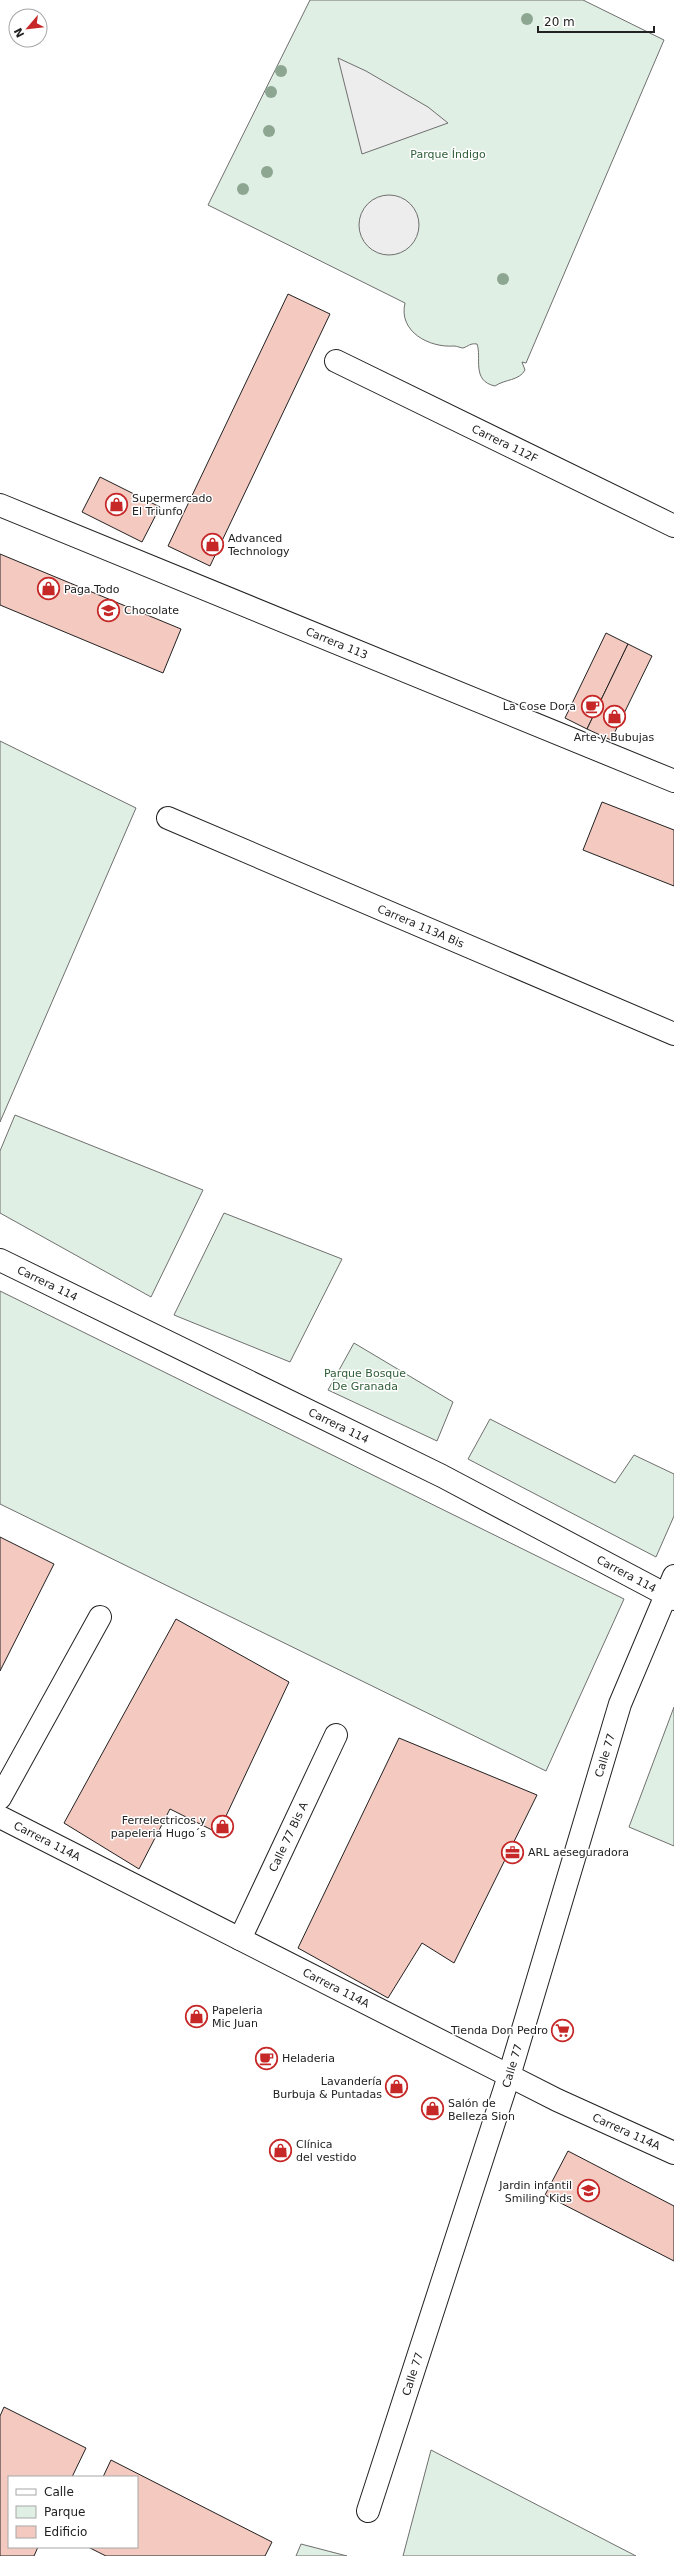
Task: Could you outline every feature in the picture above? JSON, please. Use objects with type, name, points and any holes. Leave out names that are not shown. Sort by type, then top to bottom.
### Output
[{"type":"street","name":"Carrera 112F","points":[[336,361],[674,526]]},
{"type":"street","name":"Carrera 113","points":[[0,505],[674,781]]},
{"type":"street","name":"Carrera 113A Bis","points":[[168,818],[674,1034]]},
{"type":"street","name":"Carrera 114","points":[[0,1260],[442,1476],[671,1590]]},
{"type":"street","name":"Calle 77","points":[[368,2511],[509,2076],[620,1704],[671,1590]]},
{"type":"street","points":[[0,1798],[100,1617]]},
{"type":"street","name":"Calle 77 Bis A","points":[[240,1939],[336,1735]]},
{"type":"street","name":"Carrera 114A","points":[[0,1817],[557,2100],[674,2153]]},
{"type":"green space","name":"Parque Índigo","points":[[310,0],[583,0],[664,40],[526,363],[522,362],[525,370],[516,378],[495,386],[488,383],[480,374],[477,344],[471,344],[463,348],[445,346],[426,341],[411,330],[406,322],[404,313],[405,303],[208,205]]},
{"type":"green space","points":[[0,741],[136,808],[0,1122]]},
{"type":"green space","points":[[15,1115],[203,1190],[151,1297],[0,1213],[0,1151]]},
{"type":"green space","points":[[224,1213],[342,1259],[290,1362],[174,1315]]},
{"type":"green space","points":[[0,1291],[624,1599],[546,1771],[0,1504]]},
{"type":"green space","name":"Parque Bosque De Granada","points":[[354,1343],[453,1402],[437,1441],[328,1390]]},
{"type":"green space","points":[[490,1419],[615,1483],[634,1455],[674,1474],[674,1516],[656,1557],[468,1459]]},
{"type":"green space","points":[[674,1707],[674,1846],[629,1827]]},
{"type":"green space","points":[[431,2450],[636,2556],[403,2556]]},
{"type":"green space","points":[[301,2544],[347,2556],[296,2556]]},
{"type":"shaded area","points":[[338,58],[366,71],[428,107],[448,123],[362,154]]},
{"type":"shaded area","points":[[389,195],[405,200],[410,204],[414,209],[419,225],[414,241],[410,246],[405,250],[389,255],[373,250],[368,246],[364,241],[359,225],[364,209],[368,204],[373,200]]},
{"type":"building","points":[[288,294],[330,314],[210,566],[168,546]]},
{"type":"building","points":[[100,477],[160,507],[142,542],[82,512]]},
{"type":"building","points":[[0,554],[181,629],[163,673],[0,605]]},
{"type":"building","points":[[606,633],[628,644],[587,729],[565,718]]},
{"type":"building","points":[[628,644],[652,656],[611,740],[587,729]]},
{"type":"building","points":[[602,802],[674,830],[674,886],[583,850]]},
{"type":"building","points":[[0,1537],[54,1564],[0,1671]]},
{"type":"building","points":[[176,1619],[289,1682],[218,1833],[170,1809],[139,1869],[64,1823]]},
{"type":"building","points":[[399,1738],[537,1795],[454,1963],[422,1943],[388,1998],[298,1948]]},
{"type":"building","points":[[568,2151],[674,2206],[674,2261],[545,2195]]},
{"type":"building","points":[[4,2407],[86,2448],[72,2476],[8,2476],[8,2548],[38,2548],[34,2556],[0,2556],[0,2416]]},
{"type":"building","points":[[111,2460],[272,2542],[265,2556],[106,2556],[90,2548],[138,2548],[138,2476],[103,2476]]},
{"type":"place","name":"Supermercado El Triunfo","points":[[117,504]]},
{"type":"place","name":"Advanced Technology","points":[[212,544]]},
{"type":"place","name":"Paga Todo","points":[[49,589]]},
{"type":"place","name":"Chocolate","points":[[109,610]]},
{"type":"place","name":"La Cose Dora","points":[[592,706]]},
{"type":"place","name":"Arte y Bubujas","points":[[614,717]]},
{"type":"place","name":"Ferrelectricos y papeleria Hugo´s","points":[[222,1826]]},
{"type":"place","name":"ARL aeseguradora","points":[[513,1852]]},
{"type":"place","name":"Papeleria Mic Juan","points":[[196,2016]]},
{"type":"place","name":"Tienda Don Pedro","points":[[563,2030]]},
{"type":"place","name":"Heladeria","points":[[266,2058]]},
{"type":"place","name":"Lavandería Burbuja & Puntadas","points":[[397,2087]]},
{"type":"place","name":"Salón de Belleza Sion","points":[[432,2109]]},
{"type":"place","name":"Clínica del vestido","points":[[280,2150]]},
{"type":"place","name":"Jardin infantil Smiling Kids","points":[[588,2191]]}]
